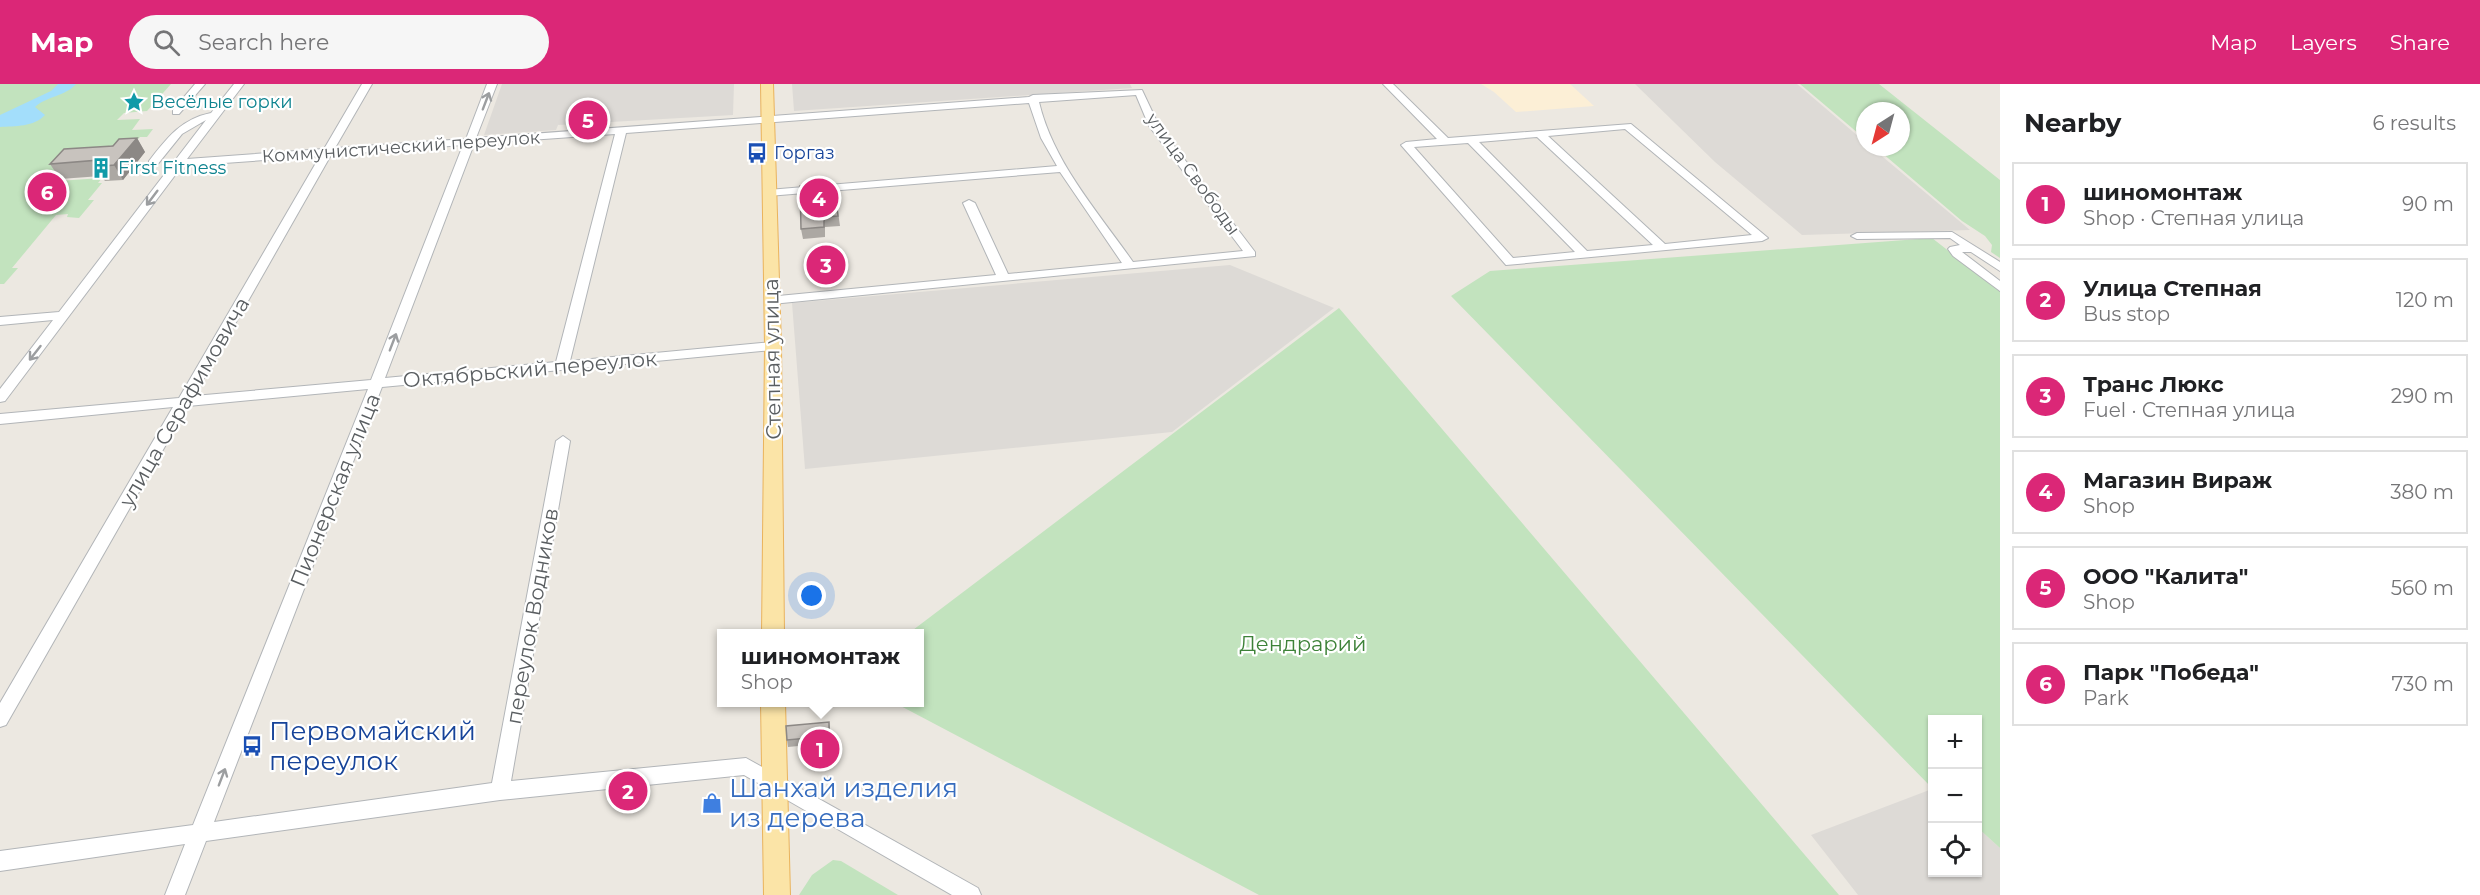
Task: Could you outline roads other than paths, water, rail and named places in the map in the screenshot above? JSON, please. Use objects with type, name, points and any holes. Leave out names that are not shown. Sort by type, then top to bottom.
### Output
[{"type":"main road","name":"Степная улица","points":[[767,84],[773,346],[773,629]]},
{"type":"main road","points":[[773,707],[777,895]]},
{"type":"street","points":[[176,112],[200,84]]},
{"type":"street","points":[[0,398],[238,84]]},
{"type":"street","name":"улица Серафимовича","points":[[0,718],[367,84]]},
{"type":"street","name":"Пионерская улица","points":[[175,895],[492,84]]},
{"type":"street","points":[[1388,84],[1445,141]]},
{"type":"street","name":"Коммунистический переулок","points":[[179,162],[1139,92]]},
{"type":"street","name":"улица Свободы","points":[[1129,264],[1251,254],[1154,126],[1139,92]]},
{"type":"street","points":[[772,300],[1129,264],[1064,169],[1035,114],[1033,98]]},
{"type":"street","points":[[153,164],[183,127],[198,118],[214,116]]},
{"type":"street","points":[[1627,126],[1762,238],[1510,262],[1406,145],[1470,139],[1627,126]]},
{"type":"street","points":[[562,366],[621,131]]},
{"type":"street","points":[[1540,134],[1663,248]]},
{"type":"street","points":[[1470,139],[1584,255]]},
{"type":"street","points":[[768,193],[1064,169]]},
{"type":"street","points":[[969,203],[1003,277]]},
{"type":"street","points":[[1857,236],[1952,235],[2000,267]]},
{"type":"street","points":[[1973,248],[1954,249],[1957,254],[2000,287]]},
{"type":"street","points":[[0,321],[64,315]]},
{"type":"street","name":"Октябрьский переулок","points":[[0,418],[773,346]]},
{"type":"street","name":"переулок Водников","points":[[500,790],[563,441]]},
{"type":"street","points":[[0,861],[500,790],[746,766],[971,895]]},
{"type":"water","points":[[58,84],[76,84],[35,107],[45,115],[41,119],[24,125],[0,127],[0,115],[51,91]]},
{"type":"place","name":"Весёлые горки","points":[[134,102]]},
{"type":"place","name":"ООО \"Калита\"","points":[[588,120]]},
{"type":"place","name":"Горгаз","points":[[757,153]]},
{"type":"place","name":"First Fitness","points":[[101,168]]},
{"type":"place","name":"Парк \"Победа\"","points":[[47,192]]},
{"type":"place","name":"Магазин Вираж","points":[[819,198]]},
{"type":"place","name":"Транс Люкс","points":[[826,265]]},
{"type":"place","name":"Первомайский переулок","points":[[252,746]]},
{"type":"place","name":"шиномонтаж","points":[[820,749]]},
{"type":"place","name":"Улица Степная","points":[[628,791]]},
{"type":"place","name":"Шанхай изделия из дерева","points":[[712,803]]},
{"type":"park label","name":"Дендрарий","points":[[1303,643]]}]
